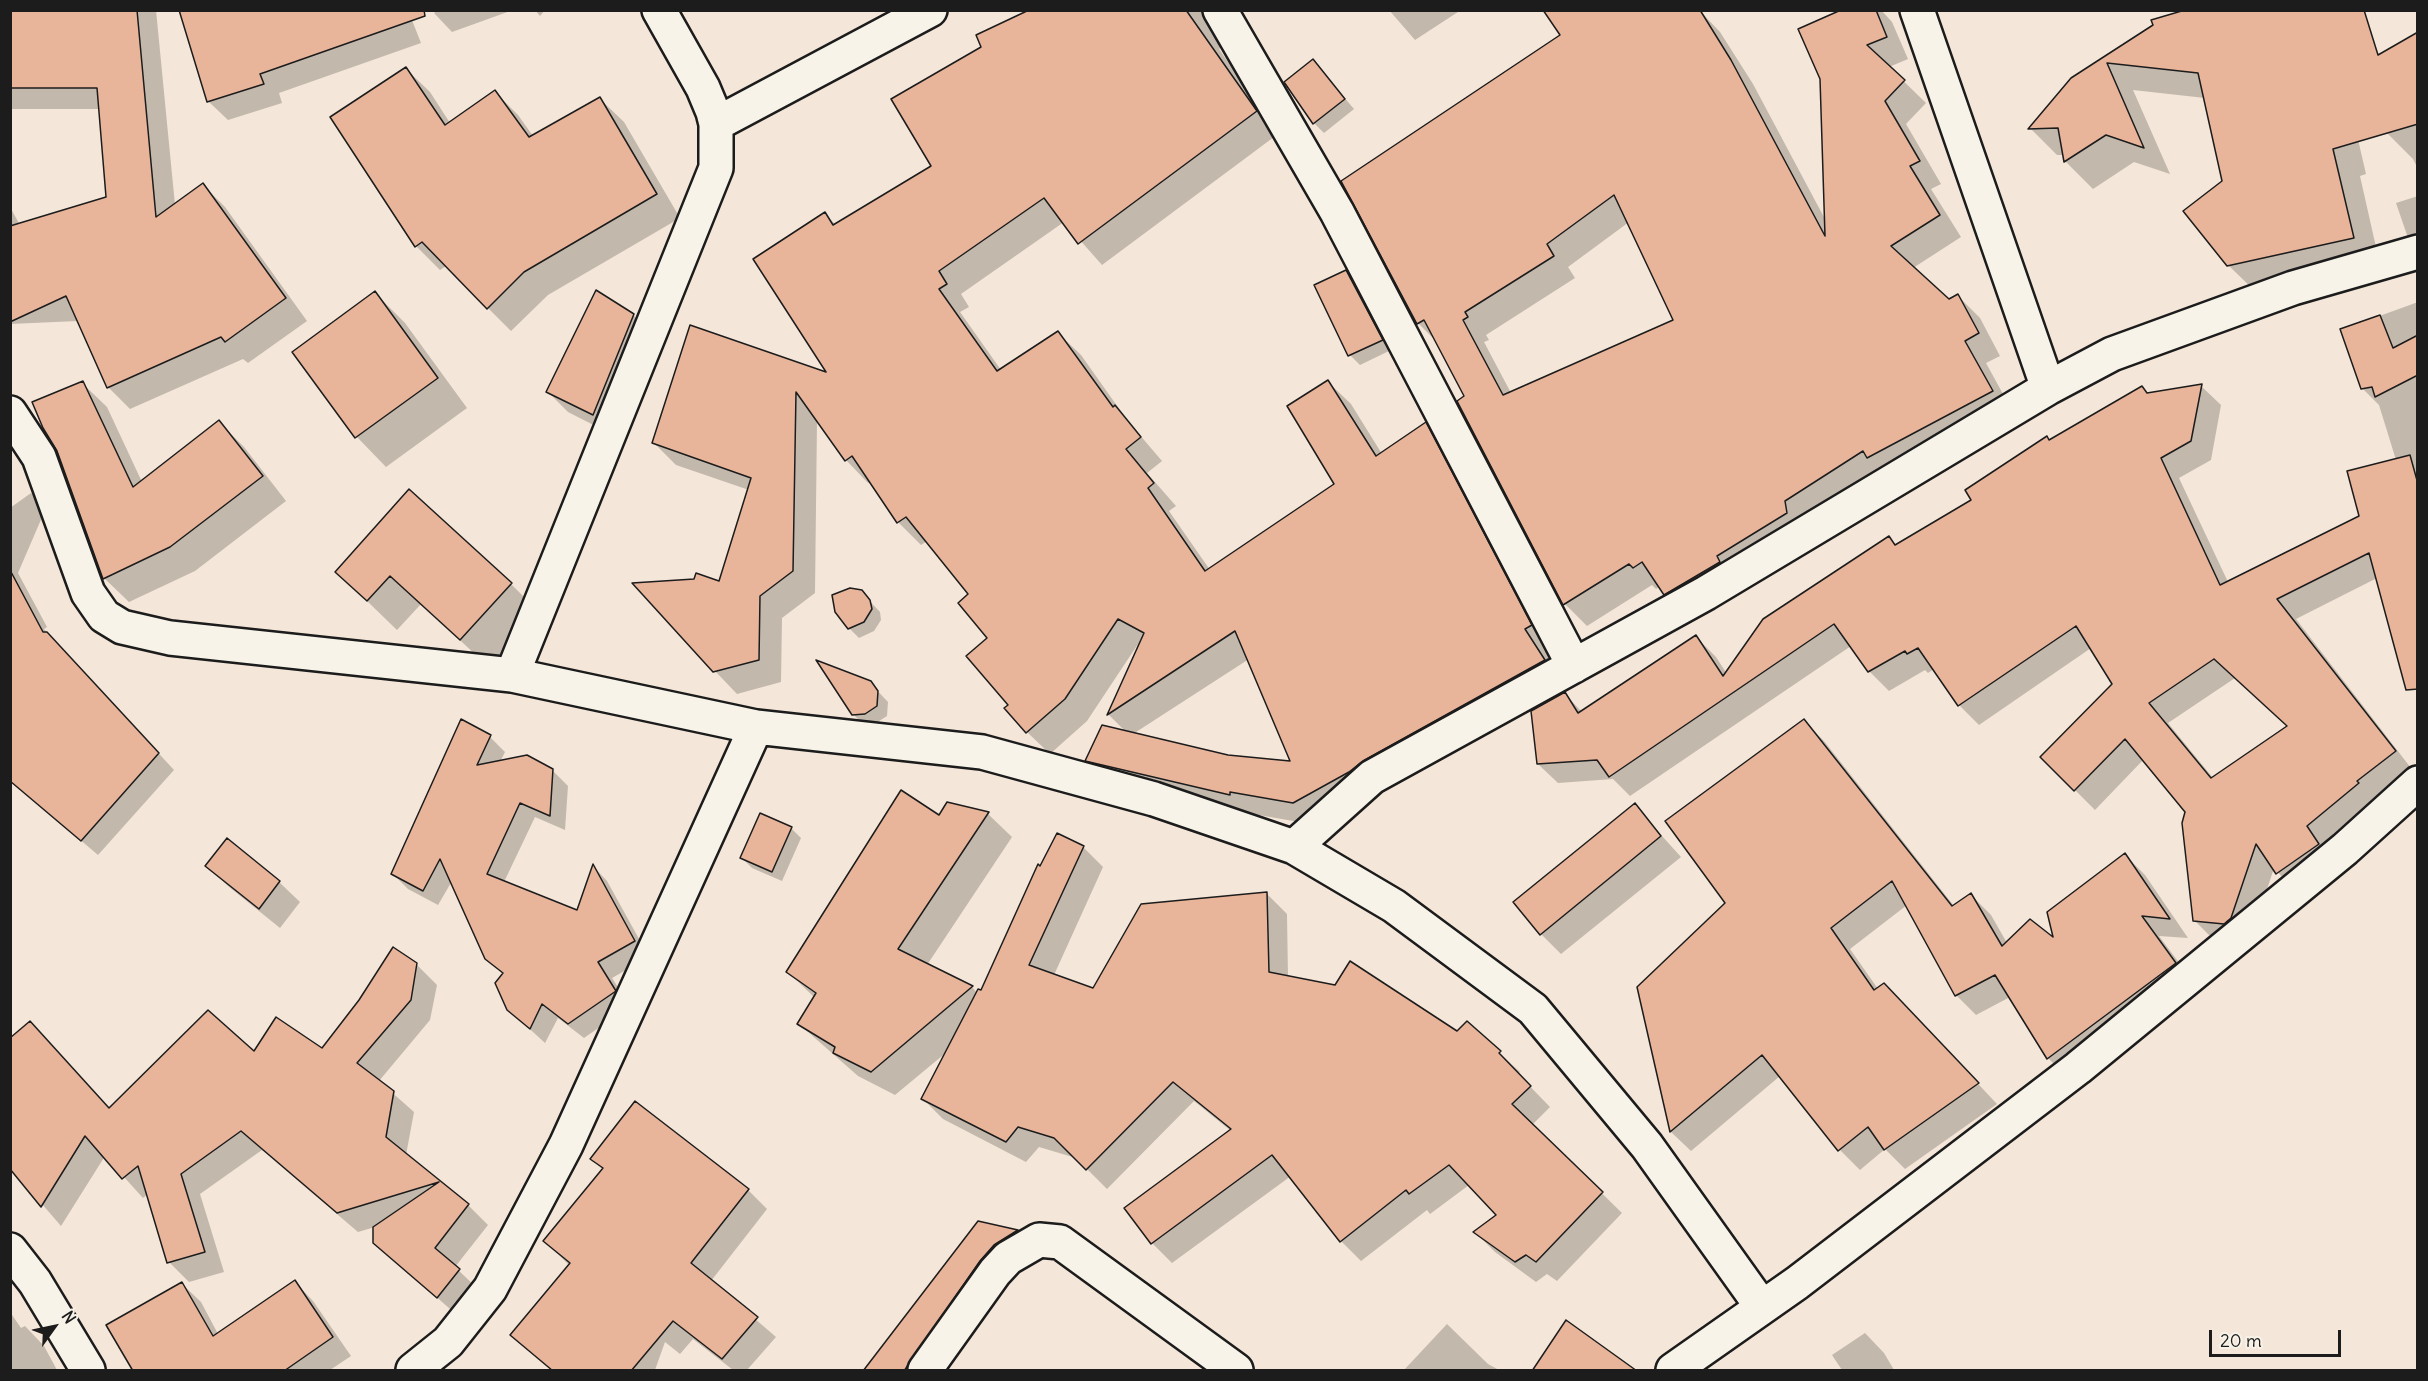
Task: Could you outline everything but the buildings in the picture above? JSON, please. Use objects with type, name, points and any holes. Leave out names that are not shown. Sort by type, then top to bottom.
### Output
[{"type":"street","points":[[512,675],[717,168],[716,124],[703,88],[659,10]]},
{"type":"street","points":[[716,124],[930,10]]},
{"type":"street","points":[[1220,10],[1337,212],[1574,666]]},
{"type":"street","points":[[1917,10],[2048,387]]},
{"type":"street","points":[[1294,846],[1372,777],[1706,593],[2048,387],[2112,354],[2293,288],[2418,252]]},
{"type":"street","points":[[10,412],[39,457],[88,593],[104,616],[122,627],[170,638],[512,675],[756,727],[982,753],[1154,799],[1294,846],[1394,906],[1533,1009],[1647,1146],[1762,1307]]},
{"type":"street","points":[[413,1371],[447,1341],[495,1279],[566,1145],[756,727]]},
{"type":"street","points":[[1673,1371],[1797,1283],[2078,1068],[2345,849],[2418,783]]},
{"type":"street","points":[[925,1371],[995,1272],[1008,1258],[1039,1240],[1060,1242],[1236,1371]]},
{"type":"street","points":[[10,1250],[34,1282],[88,1371]]}]
